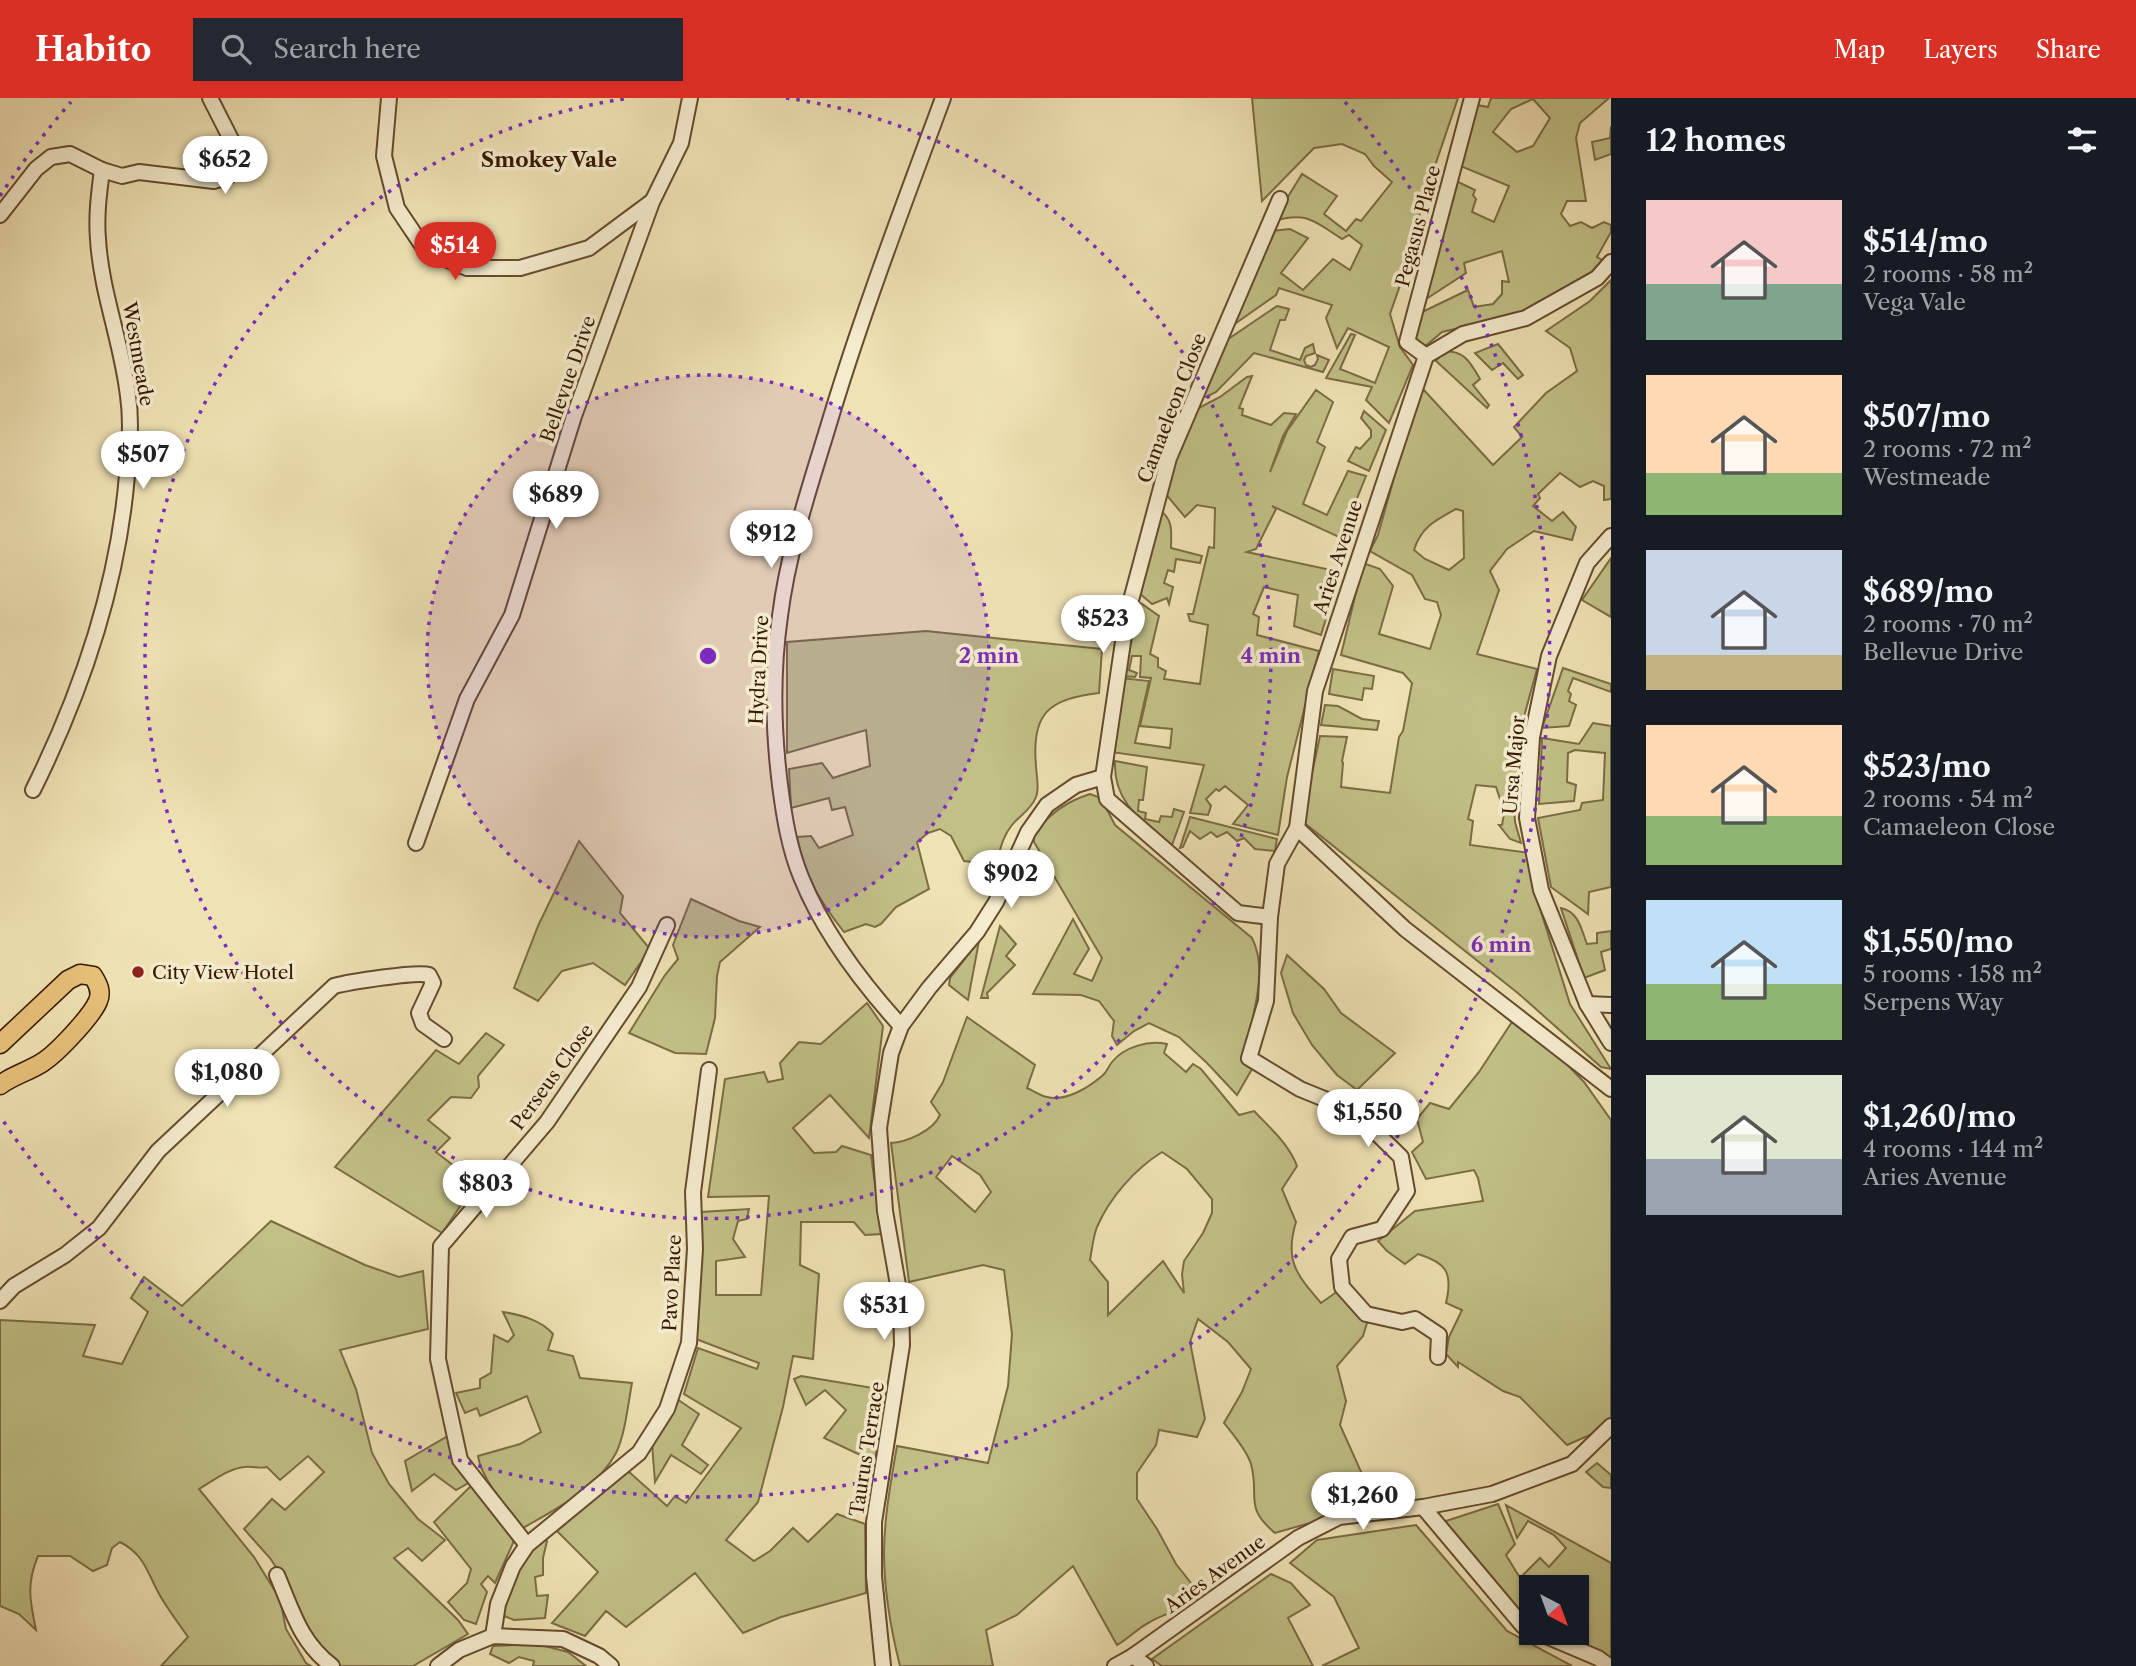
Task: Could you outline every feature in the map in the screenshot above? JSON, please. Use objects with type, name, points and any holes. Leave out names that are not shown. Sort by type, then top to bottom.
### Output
[{"type":"main road","points":[[0,1044],[68,980],[80,974],[93,976],[100,987],[99,1001],[56,1053],[0,1085]]},
{"type":"street","points":[[0,215],[36,169],[51,157],[70,154],[102,170],[122,176],[139,172],[214,181],[228,177],[236,170],[239,155],[210,98]]},
{"type":"street","points":[[389,98],[384,156],[397,208],[426,251],[467,268],[520,268],[589,248],[652,202]]},
{"type":"street","name":"Bellevue Drive","points":[[415,843],[467,699],[512,615],[574,416],[652,202],[681,143],[690,98]]},
{"type":"street","name":"Hydra Drive","points":[[901,1026],[872,994],[824,925],[800,877],[785,822],[776,754],[774,694],[780,616],[801,516],[855,337],[943,98]]},
{"type":"street","name":"Pegasus Place","points":[[1426,356],[1408,342],[1472,98]]},
{"type":"street","name":"Westmeade","points":[[33,790],[60,737],[91,655],[116,560],[125,499],[131,428],[128,393],[98,241],[97,205],[102,170]]},
{"type":"street","name":"Camaeleon Close","points":[[1103,777],[1127,615],[1169,458],[1280,199]]},
{"type":"street","points":[[1426,356],[1463,334],[1526,318],[1597,278],[1611,262]]},
{"type":"street","name":"Aries Avenue","points":[[1297,828],[1315,691],[1426,356]]},
{"type":"street","name":"Ursa Major","points":[[1611,536],[1587,562],[1549,656],[1532,737],[1527,818],[1541,890],[1587,1004],[1611,1043]]},
{"type":"street","points":[[1103,777],[1107,799],[1238,913],[1270,917]]},
{"type":"street","name":"Taurus Terrace","points":[[883,1666],[874,1576],[874,1522],[902,1345],[901,1302],[885,1211],[879,1128],[891,1053],[901,1026],[929,988],[977,932],[996,902],[1028,832],[1047,806],[1076,785],[1103,777]]},
{"type":"street","points":[[1438,1357],[1439,1335],[1415,1319],[1402,1322],[1366,1314],[1342,1287],[1339,1259],[1352,1237],[1382,1229],[1407,1191],[1401,1157],[1354,1111],[1300,1089],[1249,1058],[1266,1001],[1270,917],[1277,864],[1297,828],[1405,929],[1611,1089]]},
{"type":"street","name":"Perseus Close","points":[[527,1545],[460,1460],[438,1359],[440,1246],[547,1122],[639,986],[667,925]]},
{"type":"street","points":[[0,1301],[14,1286],[65,1255],[99,1228],[158,1151],[334,986],[421,972],[429,975],[433,983],[419,1013],[424,1024],[444,1039]]},
{"type":"street","points":[[1587,1004],[1611,1005]]},
{"type":"street","name":"Pavo Place","points":[[493,1636],[498,1604],[513,1566],[527,1545],[639,1453],[667,1409],[689,1343],[695,1249],[693,1192],[709,1070]]},
{"type":"street","name":"Aries Avenue","points":[[1115,1666],[1133,1656],[1298,1538],[1339,1517],[1423,1507],[1492,1494],[1572,1464],[1611,1426]]},
{"type":"street","points":[[1423,1507],[1519,1621]]},
{"type":"street","points":[[277,1575],[303,1637],[321,1658],[332,1666]]},
{"type":"street","points":[[438,1666],[459,1650],[493,1636],[563,1639],[599,1656],[611,1666]]},
{"type":"street","points":[[1567,1645],[1598,1658],[1609,1666]]},
{"type":"street","points":[[1133,1656],[1146,1666]]},
{"type":"shaded area","points":[[1252,98],[1458,98],[1422,204],[1411,254],[1390,314],[1400,347],[1413,365],[1389,423],[1366,400],[1372,387],[1326,378],[1351,334],[1355,335],[1340,369],[1375,383],[1389,347],[1348,328],[1337,348],[1326,318],[1332,305],[1279,288],[1276,295],[1229,328],[1270,231],[1290,229],[1308,238],[1281,273],[1303,290],[1333,259],[1350,270],[1362,245],[1349,235],[1342,239],[1310,220],[1294,217],[1273,221],[1302,174],[1337,196],[1324,214],[1346,231],[1356,219],[1361,221],[1392,182],[1365,154],[1342,144],[1314,148],[1262,201]]},
{"type":"shaded area","points":[[1491,98],[1609,98],[1580,123],[1576,138],[1586,201],[1567,201],[1561,214],[1570,226],[1581,222],[1592,228],[1604,222],[1611,225],[1611,232],[1597,257],[1604,261],[1593,271],[1515,315],[1442,332],[1422,349],[1413,339],[1418,314],[1468,290],[1474,307],[1493,304],[1502,294],[1502,281],[1509,282],[1502,251],[1464,263],[1466,273],[1423,301],[1454,180],[1475,190],[1473,195],[1476,199],[1472,212],[1494,222],[1509,186],[1458,165],[1477,105],[1488,107]],"holes":[[[1533,99],[1550,118],[1533,146],[1517,152],[1493,132],[1511,109]]]},
{"type":"shaded area","points":[[1611,126],[1611,154],[1595,160],[1592,142],[1610,138]]},
{"type":"shaded area","points":[[1611,280],[1611,499],[1604,500],[1604,486],[1593,481],[1580,487],[1560,473],[1538,494],[1540,498],[1533,506],[1552,521],[1563,512],[1576,527],[1572,540],[1534,531],[1507,549],[1490,571],[1499,590],[1477,654],[1537,669],[1519,735],[1516,798],[1500,799],[1496,787],[1476,785],[1468,819],[1473,821],[1470,845],[1529,853],[1538,902],[1570,1004],[1611,1069],[1601,1067],[1519,994],[1302,821],[1320,736],[1347,737],[1342,761],[1341,787],[1390,793],[1399,737],[1403,731],[1412,683],[1403,673],[1341,655],[1363,563],[1380,569],[1393,586],[1379,634],[1430,649],[1441,615],[1437,602],[1425,599],[1412,575],[1370,551],[1378,535],[1413,410],[1423,389],[1493,465],[1522,437],[1514,427],[1546,393],[1577,371],[1570,348],[1546,331],[1590,301]],"holes":[[[1456,509],[1463,511],[1464,558],[1449,570],[1425,559],[1414,550],[1421,535],[1430,525]]]},
{"type":"shaded area","points":[[1277,306],[1289,309],[1285,320],[1280,320],[1270,350],[1300,360],[1305,348],[1313,344],[1315,353],[1306,356],[1304,360],[1306,365],[1311,367],[1318,359],[1317,355],[1329,360],[1323,372],[1254,353],[1216,392],[1206,397],[1199,394],[1221,344]]},
{"type":"shaded area","points":[[1498,344],[1523,375],[1518,379],[1503,363],[1492,370],[1475,353]]},
{"type":"shaded area","points":[[1444,351],[1462,355],[1470,363],[1480,379],[1473,385],[1489,405],[1487,408],[1436,361]]},
{"type":"shaded area","points":[[1252,376],[1239,408],[1243,409],[1242,415],[1271,425],[1284,413],[1296,414],[1283,436],[1270,472],[1287,431],[1316,390],[1333,402],[1317,442],[1325,447],[1303,504],[1327,515],[1348,471],[1366,476],[1341,538],[1272,506],[1276,509],[1256,549],[1247,552],[1340,572],[1321,635],[1294,626],[1298,595],[1264,587],[1253,614],[1259,617],[1257,635],[1319,651],[1287,777],[1278,835],[1233,824],[1248,805],[1225,786],[1219,791],[1216,789],[1206,799],[1211,806],[1208,815],[1190,813],[1204,765],[1111,752],[1121,678],[1149,681],[1135,743],[1170,748],[1172,729],[1140,726],[1151,678],[1140,677],[1141,656],[1132,656],[1129,670],[1137,673],[1135,677],[1123,676],[1137,602],[1159,616],[1150,654],[1158,658],[1158,667],[1166,671],[1164,679],[1200,684],[1208,625],[1190,621],[1188,614],[1193,614],[1209,547],[1214,548],[1215,508],[1197,505],[1185,517],[1164,492],[1195,410]]},
{"type":"shaded area","points":[[1364,411],[1386,430],[1369,471],[1348,461],[1356,447],[1360,449],[1371,437],[1371,430],[1361,418]]},
{"type":"shaded area","points":[[1160,510],[1170,523],[1171,548],[1202,556],[1200,563],[1176,559],[1174,572],[1168,570],[1164,583],[1173,587],[1169,604],[1167,598],[1152,604],[1139,593]]},
{"type":"shaded area","points":[[1611,558],[1611,617],[1582,600]]},
{"type":"shaded area","points":[[926,631],[1102,649],[1099,693],[1056,704],[1047,711],[1041,721],[1035,747],[1038,785],[1036,797],[1009,830],[996,865],[964,861],[951,836],[940,829],[928,833],[917,842],[929,889],[896,907],[881,924],[875,927],[866,924],[844,932],[814,888],[797,837],[811,836],[819,848],[853,835],[845,807],[832,810],[829,798],[791,808],[789,769],[822,763],[833,778],[870,766],[866,730],[787,753],[787,642]]},
{"type":"shaded area","points":[[1563,668],[1611,684],[1611,692],[1573,678],[1568,691],[1571,694],[1569,701],[1576,705],[1569,726],[1542,728]]},
{"type":"shaded area","points":[[1333,669],[1374,676],[1372,689],[1364,688],[1362,700],[1329,694]]},
{"type":"shaded area","points":[[1325,705],[1338,706],[1362,719],[1379,721],[1377,730],[1321,725]]},
{"type":"shaded area","points":[[1593,723],[1611,726],[1611,887],[1589,892],[1588,914],[1551,887],[1538,818],[1580,810],[1582,803],[1603,800],[1605,753],[1575,750],[1568,753],[1567,782],[1576,785],[1574,801],[1539,804],[1542,738],[1579,744]]},
{"type":"shaded area","points":[[1115,761],[1147,767],[1143,800],[1139,800],[1138,811],[1146,813],[1145,819],[1159,822],[1161,816],[1172,817],[1174,809],[1184,812],[1172,845],[1141,819],[1125,800],[1119,789]]},
{"type":"shaded area","points":[[1090,794],[1101,798],[1115,825],[1252,938],[1257,953],[1259,985],[1247,1050],[1247,1066],[1252,1069],[1237,1095],[1179,1037],[1149,1023],[1117,1045],[1112,1036],[1114,1021],[1099,1001],[1081,995],[1033,994],[1073,919],[1089,949],[1074,974],[1092,981],[1102,958],[1034,842],[1034,832],[1053,814]]},
{"type":"shaded area","points":[[1514,802],[1515,822],[1521,843],[1510,839],[1499,825],[1502,825],[1506,803]]},
{"type":"shaded area","points":[[1190,817],[1277,839],[1275,851],[1255,849],[1244,838],[1237,841],[1227,832],[1217,837],[1211,832],[1200,839],[1190,831],[1180,848]]},
{"type":"shaded area","points":[[579,841],[623,896],[620,913],[650,949],[625,985],[593,963],[562,971],[538,1001],[514,988],[538,926]]},
{"type":"shaded area","points":[[691,899],[739,921],[760,927],[720,962],[715,1018],[706,1054],[675,1053],[629,1033],[678,959],[673,945]]},
{"type":"shaded area","points":[[1561,908],[1576,917],[1587,944],[1597,943],[1597,933],[1611,931],[1611,949],[1601,952],[1605,970],[1584,978]]},
{"type":"shaded area","points":[[1000,926],[1016,944],[1006,956],[1015,965],[987,993],[988,998],[981,998]]},
{"type":"shaded area","points":[[979,941],[968,1000],[949,985],[950,978]]},
{"type":"shaded area","points":[[1287,955],[1324,989],[1341,1013],[1395,1053],[1357,1090],[1337,1075],[1312,1045],[1293,1013],[1281,973]]},
{"type":"shaded area","points":[[867,1003],[883,1026],[869,1138],[830,1095],[793,1128],[814,1153],[836,1152],[842,1146],[871,1155],[882,1234],[865,1235],[854,1222],[801,1222],[800,1265],[819,1274],[813,1359],[793,1356],[783,1407],[758,1502],[726,1540],[754,1561],[770,1551],[793,1528],[808,1542],[837,1514],[865,1524],[866,1593],[781,1617],[743,1633],[695,1573],[626,1627],[606,1611],[585,1636],[552,1623],[598,1572],[557,1531],[627,1470],[667,1506],[675,1496],[686,1503],[741,1428],[684,1394],[698,1348],[757,1369],[759,1363],[696,1339],[701,1212],[749,1209],[747,1219],[738,1221],[733,1239],[745,1257],[716,1261],[716,1295],[761,1295],[769,1196],[708,1197],[725,1079],[764,1072],[768,1082],[783,1079],[780,1063],[799,1042],[821,1044]]},
{"type":"shaded area","points":[[967,1017],[1035,1065],[1027,1088],[1045,1096],[1054,1098],[1077,1093],[1102,1076],[1123,1052],[1137,1046],[1160,1043],[1167,1044],[1164,1053],[1186,1072],[1193,1064],[1201,1069],[1239,1115],[1254,1111],[1284,1143],[1297,1166],[1282,1189],[1296,1222],[1291,1247],[1299,1275],[1321,1303],[1338,1291],[1367,1323],[1363,1336],[1337,1366],[1346,1401],[1340,1425],[1375,1503],[1342,1510],[1315,1530],[1310,1523],[1275,1533],[1265,1524],[1254,1501],[1249,1459],[1224,1423],[1242,1392],[1251,1369],[1228,1342],[1198,1319],[1190,1342],[1205,1419],[1197,1437],[1159,1430],[1156,1445],[1137,1473],[1137,1499],[1176,1564],[1202,1597],[1146,1624],[1117,1645],[1073,1566],[1017,1615],[986,1630],[993,1666],[900,1666],[885,1582],[884,1553],[897,1446],[988,1463],[1008,1386],[1012,1334],[1004,1270],[983,1265],[909,1282],[891,1143],[919,1135],[937,1121],[940,1115],[931,1102],[943,1082]],"holes":[[[1162,1152],[1187,1169],[1212,1199],[1212,1213],[1203,1233],[1184,1261],[1184,1293],[1163,1261],[1108,1315],[1108,1282],[1090,1260],[1096,1231],[1102,1216],[1124,1185]],[[952,1156],[980,1175],[991,1192],[975,1212],[936,1177]]]},
{"type":"shaded area","points":[[1512,1022],[1555,1052],[1584,1082],[1611,1120],[1611,1417],[1597,1432],[1567,1445],[1520,1397],[1503,1391],[1458,1362],[1458,1367],[1446,1354],[1449,1337],[1462,1310],[1446,1303],[1449,1284],[1446,1271],[1436,1261],[1418,1254],[1405,1264],[1378,1241],[1415,1211],[1483,1201],[1474,1170],[1426,1179],[1412,1152],[1423,1142],[1417,1119],[1430,1103],[1449,1109],[1479,1072]]},
{"type":"shaded area","points":[[486,1033],[504,1045],[478,1076],[479,1087],[471,1098],[451,1097],[428,1120],[450,1138],[436,1152],[476,1183],[442,1233],[335,1167],[436,1050],[459,1064]]},
{"type":"shaded area","points":[[271,1221],[365,1265],[399,1277],[423,1271],[428,1329],[340,1350],[356,1389],[372,1453],[389,1484],[418,1519],[445,1540],[422,1561],[408,1548],[394,1558],[458,1620],[468,1634],[413,1666],[339,1666],[323,1652],[307,1633],[285,1581],[270,1558],[244,1529],[272,1499],[285,1510],[324,1472],[308,1456],[280,1480],[267,1467],[245,1467],[227,1472],[199,1489],[254,1557],[280,1599],[286,1629],[306,1663],[311,1666],[161,1666],[188,1637],[162,1599],[136,1553],[120,1542],[112,1548],[107,1565],[93,1571],[70,1556],[38,1556],[30,1593],[36,1630],[19,1614],[0,1606],[0,1320],[95,1325],[83,1356],[122,1364],[148,1312],[131,1298],[144,1277],[182,1306]]},
{"type":"shaded area","points":[[503,1312],[530,1319],[548,1329],[553,1334],[548,1350],[573,1356],[580,1378],[632,1383],[622,1437],[608,1466],[575,1497],[523,1528],[490,1484],[478,1456],[520,1444],[541,1432],[527,1396],[480,1416],[477,1408],[465,1413],[456,1393],[480,1388],[480,1379],[491,1373],[494,1335],[508,1342],[514,1335]]},
{"type":"shaded area","points":[[801,1376],[885,1390],[875,1462],[824,1438],[846,1410],[825,1390],[806,1405],[794,1379]]},
{"type":"shaded area","points":[[677,1399],[699,1414],[682,1445],[708,1465],[701,1474],[671,1455],[655,1482],[652,1443]]},
{"type":"shaded area","points":[[448,1436],[470,1482],[456,1490],[434,1474],[412,1491],[405,1461]]},
{"type":"shaded area","points":[[1597,1463],[1611,1475],[1611,1488],[1603,1487],[1586,1472]]},
{"type":"shaded area","points":[[471,1486],[514,1533],[513,1543],[495,1583],[488,1576],[481,1584],[487,1592],[476,1624],[464,1620],[448,1602],[467,1583],[471,1569],[434,1522]]},
{"type":"shaded area","points":[[1498,1504],[1515,1544],[1506,1555],[1519,1576],[1519,1612],[1443,1522]]},
{"type":"shaded area","points":[[1506,1505],[1611,1563],[1611,1658],[1582,1645],[1589,1645],[1589,1575],[1523,1575],[1540,1558],[1549,1567],[1566,1548],[1554,1535],[1528,1521],[1517,1538]]},
{"type":"shaded area","points":[[1416,1525],[1507,1631],[1519,1637],[1519,1645],[1533,1645],[1572,1666],[1322,1666],[1359,1648],[1334,1597],[1290,1563],[1317,1540]]},
{"type":"shaded area","points":[[543,1537],[547,1541],[543,1575],[535,1577],[537,1596],[548,1595],[545,1618],[514,1620],[502,1615],[513,1573]]},
{"type":"shaded area","points":[[1271,1574],[1291,1583],[1310,1605],[1288,1618],[1313,1666],[1162,1666],[1152,1659]]},
{"type":"shaded area","points":[[537,1644],[568,1652],[586,1666],[533,1666],[534,1661],[519,1657],[509,1663],[490,1654],[493,1646]]},
{"type":"place","name":"City View Hotel","points":[[138,972]]},
{"type":"district","name":"Smokey Vale","points":[[549,159]]}]
